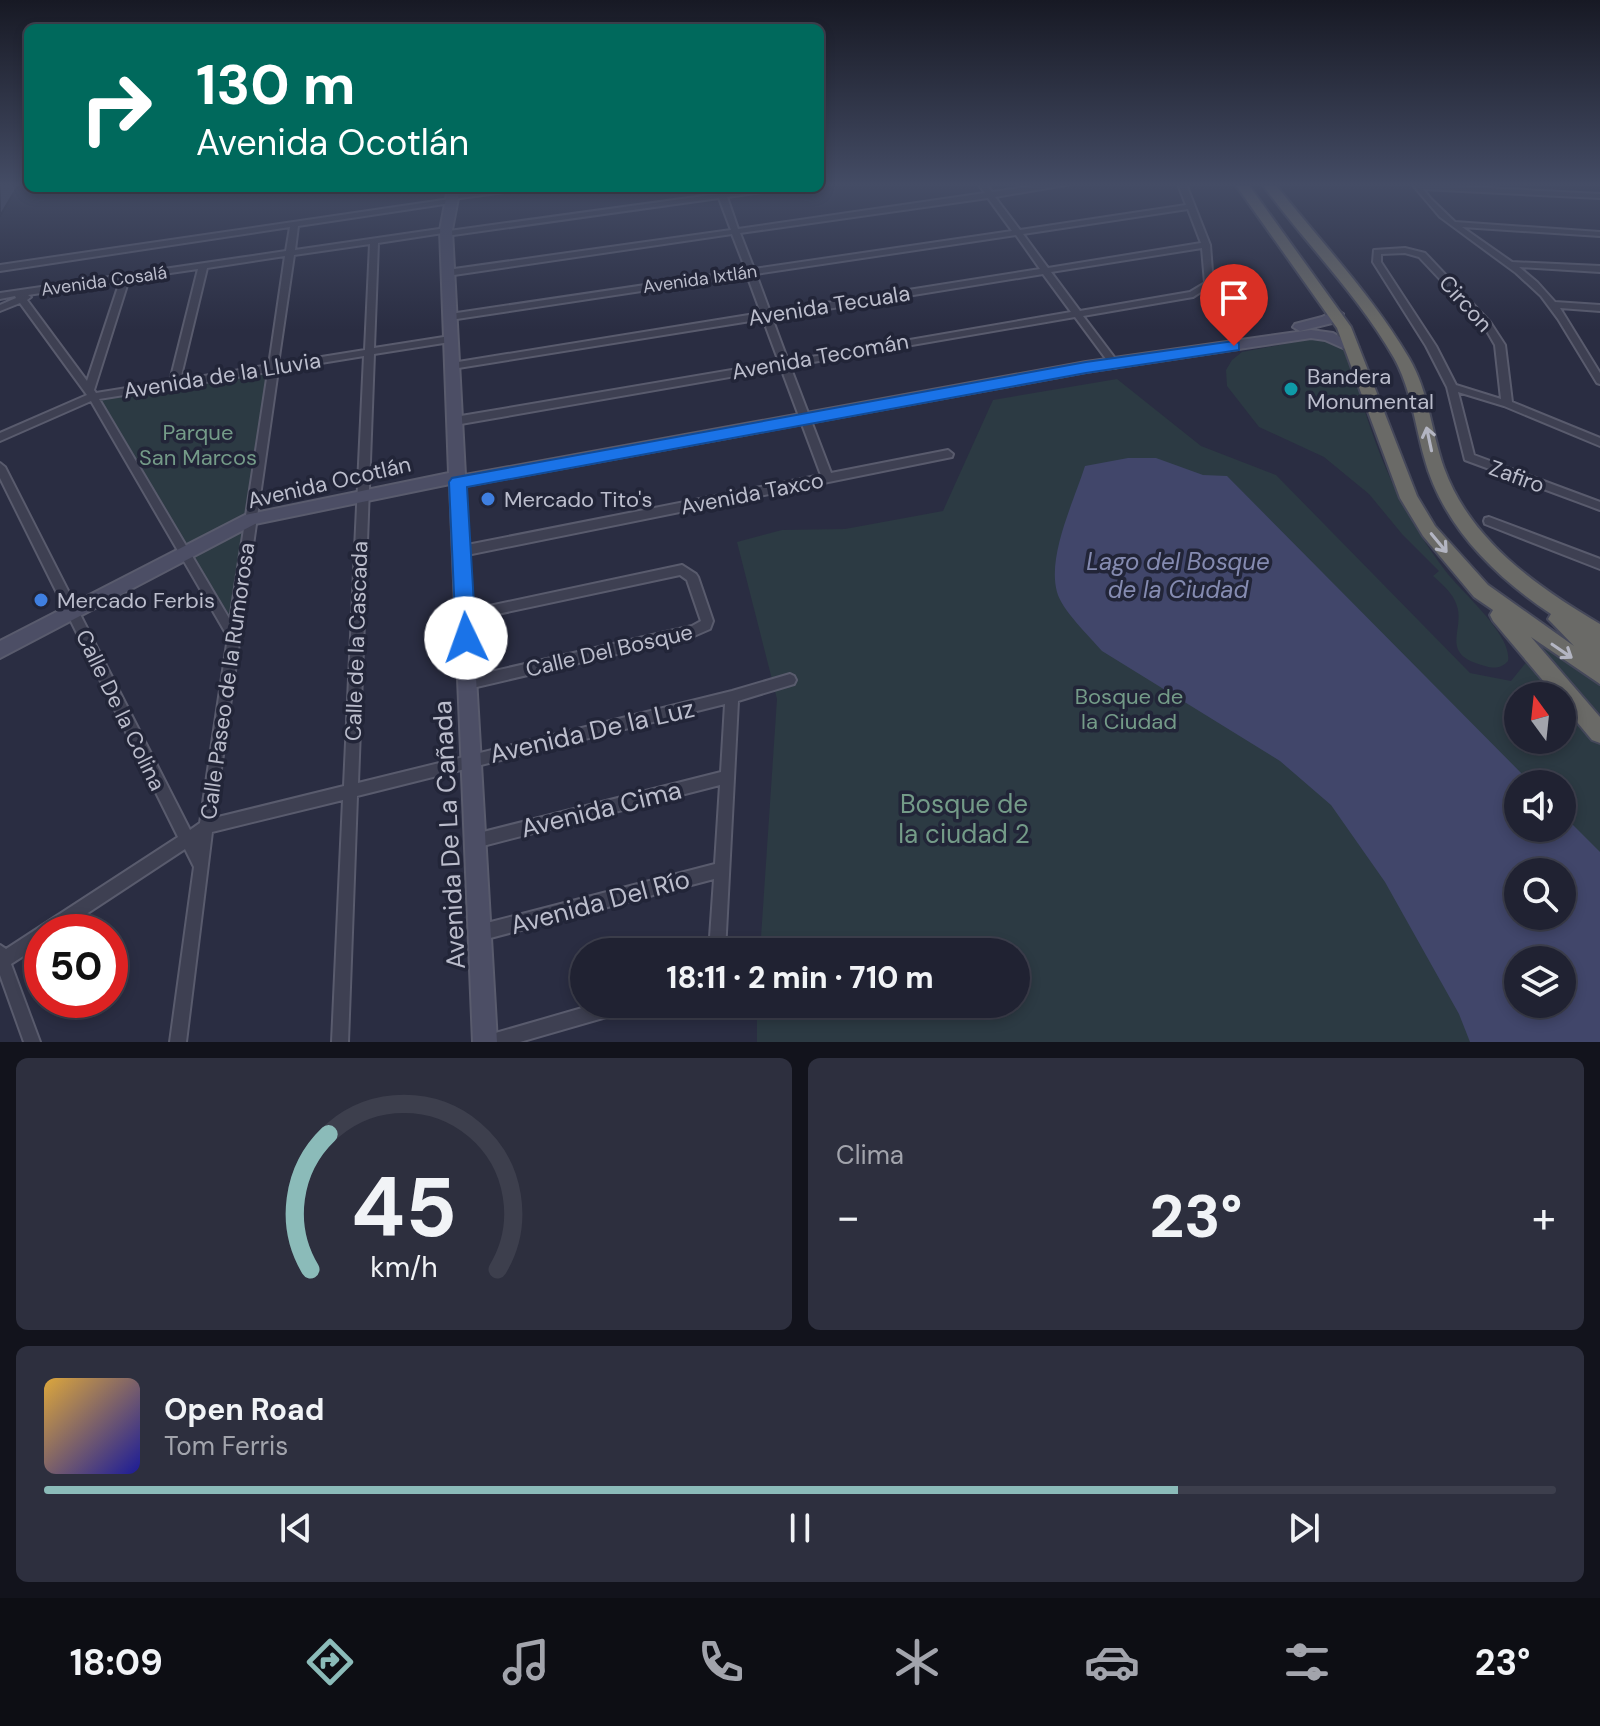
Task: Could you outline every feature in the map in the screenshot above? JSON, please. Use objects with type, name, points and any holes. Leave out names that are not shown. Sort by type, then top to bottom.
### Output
[{"type":"highway","points":[[1276,233],[1336,314],[1409,498],[1429,531],[1600,733]]},
{"type":"highway","points":[[1305,233],[1403,361],[1423,409],[1435,468],[1432,475],[1438,493],[1472,545],[1500,574],[1600,634]]},
{"type":"highway","points":[[1284,243],[1314,244]]},
{"type":"highway","points":[[1481,591],[1599,669]]},
{"type":"highway","points":[[1581,623],[1599,669]]},
{"type":"main road","name":"Avenida De La Cañada","points":[[446,233],[485,1042]]},
{"type":"main road","name":"Avenida Ocotlán","points":[[0,650],[184,551],[251,519],[362,495],[1305,326],[1336,314]]},
{"type":"main road","name":"Avenida Ocotlán","points":[[1113,362],[1311,334],[1328,336],[1352,348]]},
{"type":"street","points":[[0,268],[242,233]]},
{"type":"street","name":"Calle Paseo de la Rumorosa","points":[[178,1042],[206,827],[293,233]]},
{"type":"street","name":"Avenida Cosalá","points":[[0,296],[20,296],[126,277],[441,233]]},
{"type":"street","points":[[447,273],[737,233],[827,478]]},
{"type":"street","name":"Avenida Ixtlán","points":[[450,317],[1006,233]]},
{"type":"street","points":[[1018,233],[1113,362]]},
{"type":"street","points":[[1200,233],[1206,245]]},
{"type":"street","points":[[1464,233],[1536,285],[1600,381]]},
{"type":"street","points":[[1580,233],[1600,234]]},
{"type":"street","name":"Calle de la Cascada","points":[[340,1042],[374,241]]},
{"type":"street","name":"Avenida Tecuala","points":[[452,366],[1206,245]]},
{"type":"street","name":"Avenida Tecomán","points":[[455,421],[1185,295],[1202,290],[1209,284],[1206,245]]},
{"type":"street","name":"Circon","points":[[1377,252],[1405,250],[1422,255],[1495,334],[1505,364],[1507,404]]},
{"type":"street","name":"Zafiro","points":[[1377,252],[1377,262],[1431,346],[1452,387],[1471,459],[1600,506]]},
{"type":"street","points":[[1509,264],[1600,269]]},
{"type":"street","points":[[174,383],[203,266]]},
{"type":"street","points":[[91,394],[126,277]]},
{"type":"street","points":[[0,308],[20,296],[91,394],[234,637]]},
{"type":"street","points":[[1552,305],[1600,308]]},
{"type":"street","name":"Avenida de la Lluvia","points":[[0,437],[91,394],[450,339]]},
{"type":"street","points":[[1585,358],[1600,359]]},
{"type":"street","points":[[1452,387],[1507,404],[1600,442]]},
{"type":"street","name":"Avenida Taxco","points":[[462,551],[948,454]]},
{"type":"street","name":"Calle De la Colina","points":[[0,467],[201,867]]},
{"type":"street","points":[[1489,521],[1600,564]]},
{"type":"street","name":"Calle Del Bosque","points":[[465,616],[682,570],[692,577],[707,621],[706,625],[694,631],[468,683]]},
{"type":"street","name":"Avenida De la Luz","points":[[73,914],[206,827],[790,680]]},
{"type":"street","points":[[718,938],[732,697]]},
{"type":"street","name":"Avenida Cima","points":[[475,841],[727,777]]},
{"type":"street","name":"Avenida Del Río","points":[[479,933],[721,870]]},
{"type":"street","name":"Avenida De la Luz","points":[[1,959],[24,945]]},
{"type":"street","points":[[1,959],[32,1042]]},
{"type":"street","points":[[492,1042],[575,1018]]},
{"type":"green space","points":[[1321,337],[1346,348],[1373,436],[1396,490],[1444,569],[1502,639],[1508,661],[1503,665],[1488,667],[1462,655],[1456,641],[1457,606],[1450,593],[1433,576],[1439,571],[1402,534],[1369,494],[1324,457],[1259,427],[1227,386],[1226,370],[1242,352]]},
{"type":"green space","name":"Parque San Marcos","points":[[271,368],[248,533],[230,616],[192,555],[249,514],[182,547],[99,399]]},
{"type":"green space","name":"Bosque de la Ciudad","points":[[1117,379],[1201,446],[1276,475],[1470,673],[1511,681],[1528,660],[1548,682],[1504,682],[1504,754],[1576,754],[1576,715],[1600,742],[1600,1042],[757,1042],[757,1018],[1030,1018],[1030,938],[761,938],[777,699],[737,542],[782,530],[845,529],[943,511],[993,400]]},
{"type":"green space","points":[[1536,643],[1600,683],[1600,714],[1576,687],[1576,682],[1571,682]]},
{"type":"water","name":"Lago del Bosque de la Ciudad","points":[[1128,458],[1156,458],[1203,475],[1227,476],[1518,770],[1504,770],[1504,842],[1576,842],[1576,828],[1600,852],[1600,1042],[1470,1042],[1459,1014],[1385,882],[1331,805],[1280,761],[1102,651],[1070,614],[1057,592],[1055,578],[1063,529],[1085,466]]},
{"type":"place","name":"Bandera Monumental","points":[[1291,389]]},
{"type":"place","name":"Mercado Tito's","points":[[488,499]]},
{"type":"place","name":"Mercado Ferbis","points":[[41,600]]},
{"type":"route","points":[[466,638],[458,482],[1086,367],[1234,346]]},
{"type":"park label","name":"Bosque de la ciudad 2","points":[[964,819]]}]
